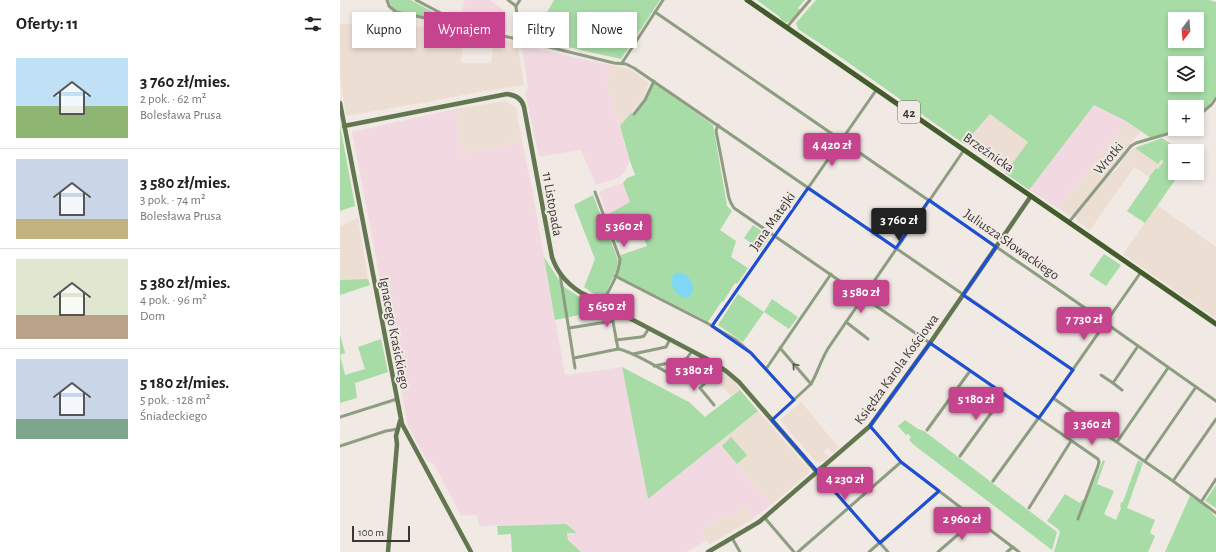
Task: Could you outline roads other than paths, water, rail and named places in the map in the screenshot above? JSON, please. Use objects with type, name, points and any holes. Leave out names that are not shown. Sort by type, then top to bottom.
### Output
[{"type":"main road","name":"Brzeźnicka","points":[[747,0],[1216,324]]},
{"type":"street","points":[[387,0],[389,6],[396,12],[424,18]]},
{"type":"street","points":[[416,0],[437,12]]},
{"type":"street","points":[[508,0],[516,6]]},
{"type":"street","points":[[517,12],[516,6],[520,0]]},
{"type":"street","points":[[622,63],[663,0]]},
{"type":"street","points":[[787,27],[810,0]]},
{"type":"street","name":"Juliusza Słowackiego","points":[[655,12],[929,200],[1216,401]]},
{"type":"street","points":[[552,48],[630,66],[654,81],[1073,370]]},
{"type":"street","points":[[634,114],[645,100],[654,81]]},
{"type":"street","name":"Jana Matejki","points":[[712,326],[877,89]]},
{"type":"street","name":"11 Listopada","points":[[344,126],[507,94],[517,97],[522,102],[524,107],[552,257],[560,274],[573,288],[713,362],[739,382],[888,552]]},
{"type":"street","points":[[1204,111],[1216,100]]},
{"type":"street","name":"Ignacego Krasickiego","points":[[340,103],[400,419],[406,434],[471,552]]},
{"type":"street","points":[[718,125],[716,131],[731,203],[734,208],[1098,459],[1099,462],[1078,519]]},
{"type":"street","name":"Wrotki","points":[[1069,222],[1131,146],[1136,143],[1168,134]]},
{"type":"street","points":[[772,420],[811,384],[816,376],[824,354],[964,150]]},
{"type":"street","points":[[595,192],[620,259],[619,268],[602,303]]},
{"type":"street","name":"Księdza Karola Kościowa","points":[[708,552],[764,518],[870,426],[930,343],[1031,196]]},
{"type":"street","points":[[993,481],[1141,272]]},
{"type":"street","points":[[560,274],[575,368]]},
{"type":"street","points":[[766,369],[831,274]]},
{"type":"street","points":[[615,276],[707,323],[736,340],[751,352],[794,400]]},
{"type":"street","points":[[612,309],[611,311],[618,349]]},
{"type":"street","points":[[569,328],[613,321]]},
{"type":"street","points":[[846,322],[868,338]]},
{"type":"street","points":[[616,340],[644,336],[649,328]]},
{"type":"street","points":[[633,354],[666,347],[670,339]]},
{"type":"street","points":[[1113,383],[1138,346]]},
{"type":"street","points":[[780,348],[811,384]]},
{"type":"street","points":[[574,358],[618,349],[633,354],[676,377],[707,370],[713,362]]},
{"type":"street","points":[[654,366],[687,358],[692,351]]},
{"type":"street","points":[[1117,442],[1168,368]]},
{"type":"street","points":[[705,370],[708,380],[700,388],[714,405]]},
{"type":"street","points":[[926,430],[970,371]]},
{"type":"street","points":[[1101,375],[1122,390]]},
{"type":"street","points":[[1145,461],[1196,387]]},
{"type":"street","points":[[960,456],[1005,394]]},
{"type":"street","points":[[1053,398],[1145,461],[1216,513]]},
{"type":"street","points":[[340,417],[397,399]]},
{"type":"street","points":[[388,552],[397,442],[396,436],[400,419]]},
{"type":"street","points":[[1173,481],[1216,419]]},
{"type":"street","points":[[870,426],[901,462],[1019,552]]},
{"type":"street","points":[[340,446],[386,431],[398,429]]},
{"type":"street","points":[[397,442],[406,434]]},
{"type":"street","points":[[1029,508],[1071,441]]},
{"type":"street","points":[[798,552],[901,462]]},
{"type":"street","points":[[1201,502],[1216,479]]},
{"type":"street","points":[[869,552],[939,491]]},
{"type":"street","points":[[764,518],[794,552]]},
{"type":"street","points":[[938,552],[976,519]]},
{"type":"street","points":[[732,538],[740,552]]},
{"type":"street","points":[[1007,552],[1013,547]]},
{"type":"water","points":[[676,273],[685,275],[691,281],[693,290],[689,297],[676,293],[671,281]]}]
